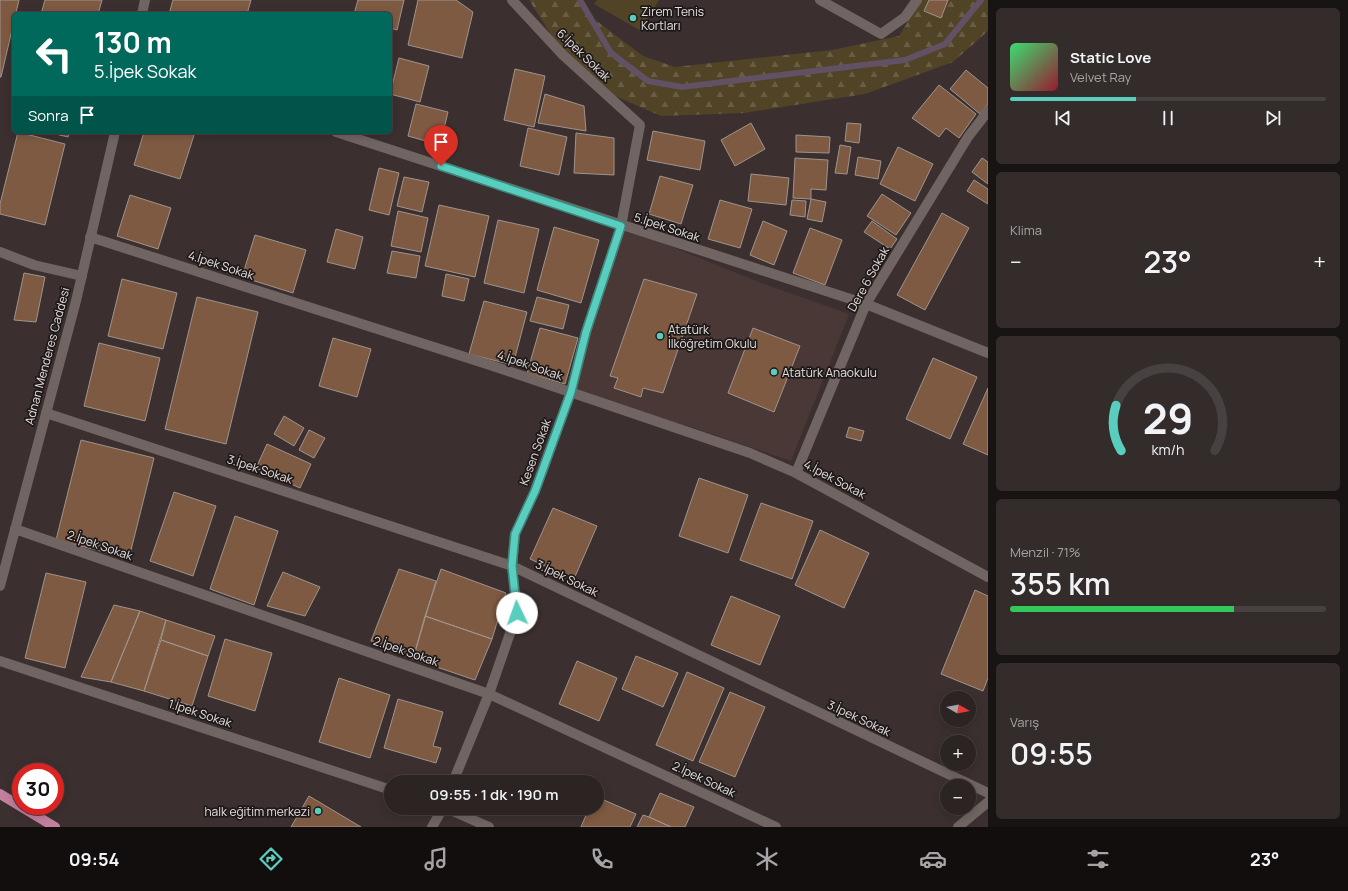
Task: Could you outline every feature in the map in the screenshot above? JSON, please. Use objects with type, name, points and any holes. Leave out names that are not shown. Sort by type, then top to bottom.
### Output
[{"type":"main road","points":[[0,794],[55,827]]},
{"type":"street","points":[[142,12],[145,0]]},
{"type":"street","name":"6.İpek Sokak","points":[[512,0],[562,55],[640,125]]},
{"type":"street","points":[[820,0],[881,34],[905,17],[918,0]]},
{"type":"street","name":"Dere 6 Sokak","points":[[796,473],[866,304],[968,137],[988,111]]},
{"type":"street","name":"Kesen Sokak","points":[[456,775],[489,694],[517,613],[512,566],[515,534],[535,491],[571,392],[586,332],[621,226],[640,125]]},
{"type":"street","name":"Adnan Menderes Caddesi","points":[[0,586],[82,276],[115,134]]},
{"type":"street","name":"5.İpek Sokak","points":[[342,134],[621,226],[866,304],[988,353]]},
{"type":"street","name":"4.İpek Sokak","points":[[90,237],[571,392],[750,453],[796,473],[988,577]]},
{"type":"street","points":[[0,252],[34,265],[82,276]]},
{"type":"street","name":"3.İpek Sokak","points":[[46,413],[512,566],[988,793]]},
{"type":"street","name":"2.İpek Sokak","points":[[15,529],[489,694],[776,827]]},
{"type":"street","name":"1.İpek Sokak","points":[[0,661],[384,788]]},
{"type":"street","points":[[958,827],[988,802]]},
{"type":"street","points":[[432,827],[439,815]]},
{"type":"street","points":[[462,815],[489,827]]},
{"type":"shaded area","points":[[621,226],[756,281],[849,314],[791,461],[697,429],[567,391]]},
{"type":"green space","points":[[529,0],[583,0],[585,12],[643,56],[675,67],[832,50],[899,36],[921,0],[988,0],[988,31],[953,62],[865,94],[744,113],[661,116],[608,93],[568,61]]},
{"type":"green space","name":"Zirem Tenis Kortları","points":[[597,0],[659,0],[641,31],[594,4]]},
{"type":"building","points":[[0,0],[19,0],[16,12],[12,12],[12,30],[0,77]]},
{"type":"building","points":[[45,0],[102,0],[99,12],[42,12]]},
{"type":"building","points":[[173,0],[251,0],[248,12],[170,12]]},
{"type":"building","points":[[358,0],[404,0],[397,30],[392,29],[392,12],[355,12]]},
{"type":"building","points":[[418,0],[456,0],[473,12],[462,58],[408,45]]},
{"type":"building","points":[[929,0],[948,0],[941,18],[924,11]]},
{"type":"building","points":[[399,58],[429,66],[420,102],[392,95],[392,86]]},
{"type":"building","points":[[515,69],[545,76],[534,127],[504,120]]},
{"type":"building","points":[[966,70],[988,88],[988,104],[980,114],[950,89]]},
{"type":"building","points":[[939,85],[976,114],[959,138],[946,128],[939,137],[912,118]]},
{"type":"building","points":[[545,94],[584,106],[586,131],[538,123]]},
{"type":"building","points":[[416,104],[448,112],[440,145],[408,136]]},
{"type":"building","points":[[751,123],[765,149],[735,166],[721,140]]},
{"type":"building","points":[[847,123],[861,124],[859,143],[845,141]]},
{"type":"building","points":[[528,128],[567,137],[559,175],[520,166]]},
{"type":"building","points":[[653,131],[705,141],[700,170],[647,160]]},
{"type":"building","points":[[576,133],[614,138],[614,175],[574,173]]},
{"type":"building","points":[[18,134],[26,134],[65,144],[45,225],[0,214],[0,204]]},
{"type":"building","points":[[55,134],[69,134],[68,137]]},
{"type":"building","points":[[143,134],[194,134],[180,179],[134,165]]},
{"type":"building","points":[[796,135],[830,137],[829,153],[796,152]]},
{"type":"building","points":[[840,145],[851,147],[847,174],[835,173]]},
{"type":"building","points":[[898,147],[933,164],[915,201],[880,184]]},
{"type":"building","points":[[858,157],[881,161],[878,179],[855,175]]},
{"type":"building","points":[[795,158],[828,160],[826,190],[811,189],[811,199],[793,198]]},
{"type":"building","points":[[982,158],[988,162],[988,184],[972,172]]},
{"type":"building","points":[[379,168],[399,173],[389,215],[369,210]]},
{"type":"building","points":[[751,174],[789,178],[786,205],[748,201]]},
{"type":"building","points":[[660,176],[693,185],[681,224],[649,214]]},
{"type":"building","points":[[404,177],[429,182],[422,212],[397,206]]},
{"type":"building","points":[[974,180],[988,189],[988,204],[967,191]]},
{"type":"building","points":[[882,194],[911,213],[896,235],[867,216]]},
{"type":"building","points":[[130,195],[171,208],[158,249],[117,236]]},
{"type":"building","points":[[811,199],[826,202],[822,222],[807,219]]},
{"type":"building","points":[[720,200],[752,209],[740,248],[708,239]]},
{"type":"building","points":[[792,200],[806,201],[805,217],[790,215]]},
{"type":"building","points":[[439,205],[489,216],[475,277],[425,266]]},
{"type":"building","points":[[398,211],[428,218],[421,252],[391,246]]},
{"type":"building","points":[[942,213],[969,228],[925,310],[897,295]]},
{"type":"building","points":[[498,220],[539,229],[524,293],[484,283]]},
{"type":"building","points":[[763,221],[787,231],[774,265],[750,255]]},
{"type":"building","points":[[872,221],[897,239],[890,249],[864,232]]},
{"type":"building","points":[[554,227],[599,240],[581,303],[537,290]]},
{"type":"building","points":[[810,228],[842,240],[825,285],[793,273]]},
{"type":"building","points":[[336,229],[363,237],[355,269],[327,262]]},
{"type":"building","points":[[255,235],[306,250],[293,293],[242,277]]},
{"type":"building","points":[[392,251],[420,256],[416,278],[387,273]]},
{"type":"building","points":[[24,273],[45,277],[36,322],[14,320]]},
{"type":"building","points":[[446,274],[469,279],[464,301],[442,296]]},
{"type":"building","points":[[122,279],[177,293],[163,349],[108,336]]},
{"type":"building","points":[[644,279],[697,294],[663,393],[643,388],[641,397],[614,388],[618,378],[610,376]]},
{"type":"building","points":[[197,297],[258,312],[226,444],[165,429]]},
{"type":"building","points":[[537,297],[569,305],[563,329],[530,321]]},
{"type":"building","points":[[484,301],[527,312],[513,365],[469,354]]},
{"type":"building","points":[[540,328],[578,338],[565,384],[527,373]]},
{"type":"building","points":[[753,328],[800,346],[774,412],[728,393]]},
{"type":"building","points":[[333,338],[371,349],[357,397],[319,386]]},
{"type":"building","points":[[99,343],[160,358],[145,421],[84,406]]},
{"type":"building","points":[[933,358],[977,377],[950,439],[906,419]]},
{"type":"building","points":[[988,388],[988,455],[963,444]]},
{"type":"building","points":[[284,416],[304,428],[294,446],[274,434]]},
{"type":"building","points":[[849,427],[864,431],[861,441],[846,437]]},
{"type":"building","points":[[309,430],[325,438],[314,458],[299,450]]},
{"type":"building","points":[[81,440],[154,458],[129,558],[56,540]]},
{"type":"building","points":[[267,444],[311,464],[300,488],[256,468]]},
{"type":"building","points":[[699,478],[748,495],[728,553],[679,536]]},
{"type":"building","points":[[174,492],[216,506],[193,576],[150,561]]},
{"type":"building","points":[[761,503],[813,521],[792,579],[740,560]]},
{"type":"building","points":[[553,508],[597,526],[574,579],[530,559]]},
{"type":"building","points":[[235,516],[278,531],[254,605],[210,589]]},
{"type":"building","points":[[820,530],[869,553],[844,608],[795,585]]},
{"type":"building","points":[[399,569],[436,581],[413,659],[371,641]]},
{"type":"building","points":[[441,569],[506,593],[492,639],[425,616]]},
{"type":"building","points":[[283,572],[320,587],[305,616],[267,606]]},
{"type":"building","points":[[46,573],[86,582],[65,668],[25,658]]},
{"type":"building","points":[[975,590],[988,596],[988,678],[983,691],[941,674]]},
{"type":"building","points":[[731,596],[780,616],[760,665],[711,645]]},
{"type":"building","points":[[114,605],[140,611],[111,682],[81,677]]},
{"type":"building","points":[[140,611],[166,620],[144,691],[111,682]]},
{"type":"building","points":[[425,616],[492,639],[475,680],[413,659]]},
{"type":"building","points":[[166,620],[215,636],[208,656],[161,640]]},
{"type":"building","points":[[225,639],[272,653],[255,711],[208,696]]},
{"type":"building","points":[[161,640],[208,656],[192,706],[144,691]]},
{"type":"building","points":[[636,656],[678,673],[663,707],[622,689]]},
{"type":"building","points":[[577,661],[617,678],[599,721],[559,704]]},
{"type":"building","points":[[687,672],[724,688],[693,761],[656,745]]},
{"type":"building","points":[[339,678],[390,695],[370,758],[319,742]]},
{"type":"building","points":[[730,692],[765,707],[735,777],[699,762]]},
{"type":"building","points":[[398,699],[443,712],[433,746],[441,748],[436,763],[384,748]]},
{"type":"building","points":[[660,793],[694,807],[685,827],[671,827],[649,817]]},
{"type":"building","name":"halk eğitim merkezi","points":[[309,796],[361,827],[291,827]]},
{"type":"building","points":[[604,800],[636,814],[630,827],[581,827],[586,815],[604,815]]},
{"type":"building","points":[[643,815],[649,817],[671,827],[637,827]]},
{"type":"waterway","points":[[580,0],[611,53],[648,81],[682,87],[905,60],[945,44],[981,0]]},
{"type":"place","name":"Zirem Tenis Kortları","points":[[633,18]]},
{"type":"place","name":"Atatürk İlköğretim Okulu","points":[[660,336]]},
{"type":"place","name":"Atatürk Anaokulu","points":[[774,372]]},
{"type":"place","name":"halk eğitim merkezi","points":[[318,811]]},
{"type":"route","points":[[441,166],[621,226],[586,332],[571,392],[535,491],[515,534],[512,566],[516,591],[517,613]]}]
